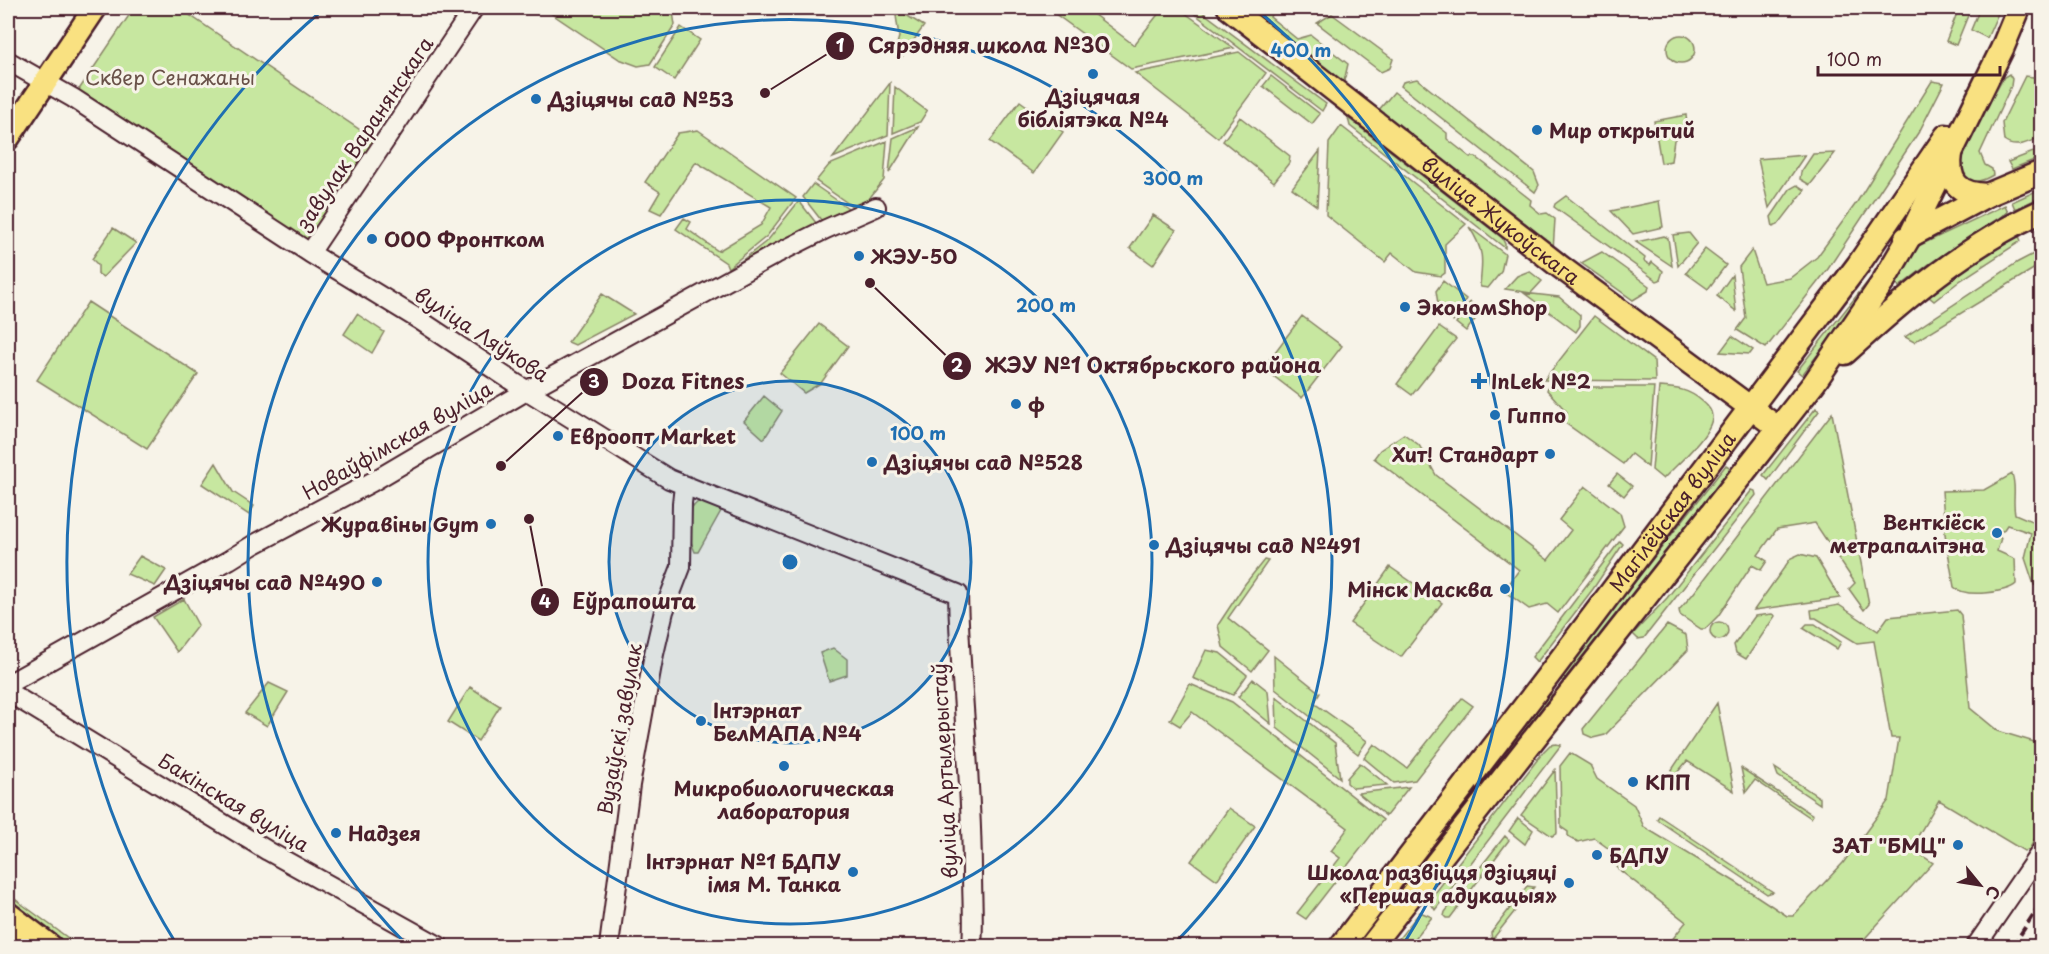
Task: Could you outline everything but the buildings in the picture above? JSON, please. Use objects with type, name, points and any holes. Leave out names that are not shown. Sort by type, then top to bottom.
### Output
[{"type":"main road","points":[[8,138],[95,8]]},
{"type":"main road","name":"вуліца Жукоўскага","points":[[1228,8],[1550,260],[1778,428]]},
{"type":"main road","name":"Магілёўская вуліца","points":[[1371,946],[1814,383],[1883,282],[1910,236],[2019,8]]},
{"type":"main road","name":"Магілёўская вуліца","points":[[1341,946],[1858,265],[1992,68]]},
{"type":"main road","points":[[1951,151],[1948,169],[1954,183],[1975,195],[1988,195]]},
{"type":"main road","points":[[1858,265],[1988,195],[2042,172]]},
{"type":"main road","points":[[1814,383],[1876,324],[1969,251],[2012,224],[2042,211]]},
{"type":"main road","points":[[8,914],[50,946]]},
{"type":"main road","points":[[8,936],[22,946]]},
{"type":"street","name":"завулак Варанянскага","points":[[310,253],[474,8]]},
{"type":"street","name":"вуліца Ляўкова","points":[[8,61],[46,82],[310,253],[669,479],[958,594]]},
{"type":"street","name":"Новаўфімская вуліца","points":[[8,684],[254,545],[372,482],[528,390],[776,254],[876,207]]},
{"type":"street","name":"Вузаўскі завулак","points":[[609,946],[630,785],[654,654],[664,611],[681,567],[684,486]]},
{"type":"street","name":"вуліца Артылерыстаў","points":[[958,594],[959,642],[966,709],[973,840],[972,946]]},
{"type":"street","name":"Бакінская вуліца","points":[[8,692],[268,851],[439,946]]},
{"type":"street","points":[[1976,946],[2042,850]]},
{"type":"green space","name":"Сквер Сенажаны","points":[[134,8],[179,8],[378,142],[312,243],[78,91]]},
{"type":"green space","points":[[543,8],[668,8],[673,12],[675,25],[650,64],[638,66],[619,59]]},
{"type":"green space","points":[[895,8],[900,8],[901,12],[924,26],[901,58],[897,44],[899,37]]},
{"type":"green space","points":[[1047,8],[1085,8],[1134,45],[1163,8],[1178,8],[1234,48],[1131,69]]},
{"type":"green space","points":[[1187,8],[1197,8],[1326,104],[1322,111]]},
{"type":"green space","points":[[1251,8],[1274,8],[1270,17],[1297,39],[1311,35],[1348,64],[1343,86]]},
{"type":"green space","points":[[1959,8],[1971,8],[1956,45],[1946,41]]},
{"type":"green space","points":[[1980,8],[2000,9],[1987,38],[1971,30]]},
{"type":"green space","points":[[1332,14],[1393,59],[1390,68],[1381,72],[1317,23]]},
{"type":"green space","points":[[681,27],[700,40],[674,80],[655,67]]},
{"type":"green space","points":[[1681,35],[1691,39],[1695,49],[1691,59],[1681,63],[1671,59],[1667,49],[1671,39]]},
{"type":"green space","points":[[1239,52],[1266,73],[1218,138],[1135,73]]},
{"type":"green space","points":[[2009,74],[2012,79],[2011,86],[1980,153],[1985,165],[1992,169],[1993,175],[1978,181],[1961,179],[1960,156],[2004,77]]},
{"type":"green space","points":[[1271,76],[1320,114],[1312,124],[1263,86]]},
{"type":"green space","points":[[2025,76],[2041,78],[2041,137],[2013,145],[2004,141],[2002,123]]},
{"type":"green space","points":[[1417,79],[1534,172],[1539,185],[1535,192],[1401,86],[1403,82]]},
{"type":"green space","points":[[1932,81],[1944,83],[1920,130],[1828,269],[1766,348],[1737,330],[1746,318],[1739,267],[1752,250],[1763,283],[1790,278],[1817,257],[1857,202]]},
{"type":"green space","points":[[890,83],[888,135],[833,158]]},
{"type":"green space","points":[[895,87],[927,111],[920,122],[893,133]]},
{"type":"green space","points":[[1394,92],[1447,133],[1447,139],[1470,157],[1476,157],[1531,200],[1530,205],[1541,214],[1547,213],[1555,219],[1553,251],[1378,111]]},
{"type":"green space","points":[[1020,101],[1063,132],[1034,173],[990,141]]},
{"type":"green space","points":[[1686,115],[1687,125],[1674,140],[1671,161],[1661,163],[1654,121]]},
{"type":"green space","points":[[1240,117],[1290,156],[1289,163],[1274,182],[1223,141]]},
{"type":"green space","points":[[1348,118],[1502,238],[1505,248],[1350,126]]},
{"type":"green space","points":[[1341,126],[1466,224],[1445,244],[1445,273],[1441,276],[1416,272],[1392,253],[1385,262],[1326,215],[1329,143]]},
{"type":"green space","points":[[918,127],[889,173],[893,138]]},
{"type":"green space","points":[[698,130],[796,198],[767,236],[728,268],[726,263],[676,229],[684,218],[691,222],[687,229],[718,251],[761,225],[771,207],[696,162],[661,214],[650,209],[660,192],[645,182],[678,133]]},
{"type":"green space","points":[[887,141],[884,180],[859,211],[816,181],[829,165]]},
{"type":"green space","points":[[2041,149],[2041,157],[2012,169],[2008,162]]},
{"type":"green space","points":[[1320,151],[1317,206],[1292,188]]},
{"type":"green space","points":[[1835,153],[1810,185],[1800,179],[1801,172],[1813,154]]},
{"type":"green space","points":[[1805,155],[1769,208],[1758,159]]},
{"type":"green space","points":[[813,184],[854,212],[825,225],[803,197]]},
{"type":"green space","points":[[1797,185],[1805,190],[1778,225],[1773,227],[1771,217],[1790,189]]},
{"type":"green space","points":[[2041,189],[2041,197],[2015,209],[2012,202]]},
{"type":"green space","points":[[1566,196],[1645,258],[1644,261],[1650,265],[1652,262],[1663,271],[1660,280],[1657,281],[1554,207]]},
{"type":"green space","points":[[799,201],[820,228],[731,269],[768,240]]},
{"type":"green space","points":[[1659,201],[1663,227],[1633,234],[1611,211]]},
{"type":"green space","points":[[2005,205],[2008,212],[1929,264],[1899,287],[1895,279],[1916,247]]},
{"type":"green space","points":[[1153,215],[1176,230],[1153,265],[1130,248]]},
{"type":"green space","points":[[1469,227],[1505,254],[1501,272],[1488,288],[1480,285],[1482,268],[1480,248]]},
{"type":"green space","points":[[113,228],[136,243],[103,277],[98,274],[98,265],[92,259]]},
{"type":"green space","points":[[1689,233],[1697,243],[1678,266],[1673,235]]},
{"type":"green space","points":[[1664,236],[1668,238],[1672,266],[1636,242]]},
{"type":"green space","points":[[2019,236],[2021,241],[1961,280],[1934,301],[1928,296],[1985,255]]},
{"type":"green space","points":[[1705,249],[1726,265],[1708,289],[1686,273]]},
{"type":"green space","points":[[2041,250],[2041,266],[1914,342],[1905,337],[2018,262]]},
{"type":"green space","points":[[1602,252],[1649,286],[1648,291],[1633,300],[1581,263]]},
{"type":"green space","points":[[1529,271],[1542,281],[1531,293],[1505,289],[1517,276]]},
{"type":"green space","points":[[1879,271],[1877,277],[1802,375],[1797,371],[1873,275]]},
{"type":"green space","points":[[1732,275],[1736,311],[1717,296]]},
{"type":"green space","points":[[1443,281],[1466,299],[1453,321],[1439,310],[1436,291]]},
{"type":"green space","points":[[1524,293],[1559,297],[1580,315],[1580,326],[1576,332]]},
{"type":"green space","points":[[602,294],[634,314],[575,345],[568,342]]},
{"type":"green space","points":[[88,302],[198,374],[147,449],[37,380]]},
{"type":"green space","points":[[1470,302],[1482,311],[1466,331],[1456,323]]},
{"type":"green space","points":[[357,314],[384,332],[372,353],[344,334]]},
{"type":"green space","points":[[1302,316],[1342,346],[1302,398],[1263,368]]},
{"type":"green space","points":[[1594,316],[1654,361],[1655,381],[1544,380]]},
{"type":"green space","points":[[819,324],[848,346],[821,383],[804,393],[780,373]]},
{"type":"green space","points":[[1439,327],[1456,339],[1412,395],[1397,384]]},
{"type":"green space","points":[[1732,336],[1753,350],[1750,354],[1720,352]]},
{"type":"green space","points":[[1548,387],[1654,387],[1648,467],[1631,454],[1623,464],[1561,420],[1567,412],[1547,390]]},
{"type":"green space","points":[[1659,387],[1692,394],[1707,406],[1712,416],[1711,423],[1700,440],[1663,479],[1652,470]]},
{"type":"green space","points":[[764,396],[782,411],[764,439],[744,421]]},
{"type":"green space","points":[[1816,408],[1819,411],[1768,480],[1763,475]]},
{"type":"green space","points":[[1832,413],[1869,604],[1864,610],[1849,589],[1855,583],[1815,523],[1777,529],[1758,555],[1767,561],[1761,570],[1752,565],[1718,616],[1705,629],[1701,629],[1680,615],[1679,610]]},
{"type":"green space","points":[[1404,434],[1419,445],[1436,475],[1548,560],[1571,530],[1559,520],[1585,486],[1620,513],[1624,526],[1558,613],[1547,604],[1529,609],[1504,591],[1519,570],[1374,458],[1380,450]]},
{"type":"green space","points":[[216,463],[233,492],[254,506],[249,515],[202,484]]},
{"type":"green space","points":[[1726,465],[1731,468],[1563,681],[1559,679]]},
{"type":"green space","points":[[1617,474],[1632,486],[1624,496],[1609,484]]},
{"type":"green space","points":[[2012,474],[2015,514],[2041,525],[2041,587],[2034,585],[2025,558],[2031,533],[2007,525],[2003,531],[1994,530],[1993,535],[2001,538],[1997,551],[2015,559],[2016,584],[1995,592],[1976,593],[1959,590],[1954,587],[1945,534],[1942,491],[1984,490]]},
{"type":"green space","points":[[1752,490],[1756,495],[1644,638],[1638,639],[1633,634],[1667,598]]},
{"type":"green space","points":[[698,502],[710,504],[721,511],[698,552],[695,552],[688,526],[690,512]]},
{"type":"green space","points":[[1620,541],[1623,544],[1593,589],[1537,662],[1532,657]]},
{"type":"green space","points":[[1800,554],[1816,558],[1840,598],[1754,610],[1791,558]]},
{"type":"green space","points":[[140,556],[166,570],[155,586],[127,574]]},
{"type":"green space","points":[[1264,560],[1268,561],[1228,618],[1268,650],[1252,671],[1223,647],[1218,625]]},
{"type":"green space","points":[[1390,567],[1442,603],[1401,657],[1350,623]]},
{"type":"green space","points":[[184,599],[198,625],[177,652],[153,617]]},
{"type":"green space","points":[[1839,605],[1878,631],[1888,617],[1957,610],[1961,615],[1970,708],[1998,731],[2041,744],[2041,826],[2029,850],[2024,851],[1939,800],[1911,848],[1933,863],[1858,946],[1667,946],[1686,922],[1617,868],[1623,859],[1594,838],[1578,842],[1568,836],[1568,832],[1561,827],[1560,766],[1570,753],[1590,765],[1597,779],[1634,805],[1644,827],[1787,916],[1793,916],[1843,863],[1889,800],[1899,738],[1891,738],[1874,641],[1857,643],[1816,618],[1812,618],[1811,610]]},
{"type":"green space","points":[[1772,614],[1775,616],[1746,659],[1736,653],[1734,645],[1755,616]]},
{"type":"green space","points":[[1719,622],[1725,625],[1728,631],[1725,637],[1719,640],[1713,637],[1710,631],[1713,625]]},
{"type":"green space","points":[[1807,624],[1815,624],[1841,642],[1837,649],[1803,628]]},
{"type":"green space","points":[[1667,625],[1686,635],[1688,650],[1605,735],[1593,738],[1584,734],[1583,729]]},
{"type":"green space","points":[[833,648],[847,659],[847,675],[829,681],[820,653]]},
{"type":"green space","points":[[1206,650],[1220,653],[1247,675],[1233,695],[1193,678]]},
{"type":"green space","points":[[1274,656],[1320,693],[1314,703],[1367,741],[1358,754],[1275,689]]},
{"type":"green space","points":[[1253,679],[1268,691],[1271,724],[1238,697]]},
{"type":"green space","points":[[269,683],[288,692],[267,726],[245,713]]},
{"type":"green space","points":[[1190,684],[1232,702],[1383,820],[1306,919],[1297,913],[1340,858],[1331,851],[1348,828],[1192,712],[1180,726],[1170,720]]},
{"type":"green space","points":[[470,687],[500,706],[478,741],[448,722]]},
{"type":"green space","points":[[1548,693],[1553,696],[1360,946],[1353,946]]},
{"type":"green space","points":[[1276,697],[1335,743],[1340,778],[1277,728]]},
{"type":"green space","points":[[1462,698],[1473,706],[1415,780],[1394,783],[1364,758],[1374,744],[1407,768]]},
{"type":"green space","points":[[1717,703],[1734,791],[1687,761],[1676,774],[1669,774]]},
{"type":"green space","points":[[1550,745],[1561,745],[1435,910],[1432,897],[1544,751]]},
{"type":"green space","points":[[1360,763],[1387,785],[1353,788],[1347,783],[1347,778]]},
{"type":"green space","points":[[1741,768],[1813,815],[1811,818],[1755,780],[1746,792]]},
{"type":"green space","points":[[1775,768],[1820,798],[1820,804],[1778,776]]},
{"type":"green space","points":[[1555,770],[1557,833],[1552,836],[1521,815]]},
{"type":"green space","points":[[1409,787],[1386,816],[1358,793]]},
{"type":"green space","points":[[1229,808],[1255,826],[1217,880],[1191,861]]},
{"type":"green space","points":[[1659,816],[1773,892],[1767,894],[1659,821],[1657,819]]},
{"type":"green space","points":[[1518,818],[1533,830],[1525,844],[1509,831]]},
{"type":"green space","points":[[1505,836],[1509,840],[1450,918],[1446,918],[1445,912]]},
{"type":"green space","points":[[1527,886],[1534,887],[1492,940],[1491,933]]},
{"type":"green space","points":[[8,894],[79,946],[67,946],[8,903]]},
{"type":"green space","points":[[1420,912],[1432,917],[1409,946],[1393,946]]},
{"type":"railway","points":[[2013,946],[2042,901]]},
{"type":"place","name":"Дзіцячая бібліятэка №4","points":[[1093,74]]},
{"type":"place","name":"Сярэдняя школа №30","points":[[765,93]]},
{"type":"place","name":"Дзіцячы сад №53","points":[[536,99]]},
{"type":"place","name":"Мир открытий","points":[[1537,130]]},
{"type":"place","name":"ООО Фронтком","points":[[372,239]]},
{"type":"place","name":"ЖЭУ-50","points":[[859,256]]},
{"type":"place","name":"ЖЭУ №1 Октябрьского района","points":[[870,283]]},
{"type":"place","name":"ЭкономShop","points":[[1405,307]]},
{"type":"place","name":"InLek №2","points":[[1479,381]]},
{"type":"place","name":"ф","points":[[1016,404]]},
{"type":"place","name":"Гиппо","points":[[1495,415]]},
{"type":"place","name":"Евроопт Market","points":[[558,436]]},
{"type":"place","name":"Хит! Стандарт","points":[[1550,454]]},
{"type":"place","name":"Дзіцячы сад №528","points":[[872,462]]},
{"type":"place","name":"Doza Fitnes","points":[[501,466]]},
{"type":"place","name":"Еўрапошта","points":[[529,519]]},
{"type":"place","name":"Журавіны Gym","points":[[491,524]]},
{"type":"place","name":"Венткіёск метрапалітэна","points":[[1997,533]]},
{"type":"place","name":"Дзіцячы сад №491","points":[[1154,545]]},
{"type":"place","name":"Дзіцячы сад №490","points":[[377,582]]},
{"type":"place","name":"Мінск Масква","points":[[1505,589]]},
{"type":"place","name":"Інтэрнат БелМАПА №4","points":[[701,721]]},
{"type":"place","name":"Микробиологическая лаборатория","points":[[784,766]]},
{"type":"place","name":"КПП","points":[[1633,782]]},
{"type":"place","name":"Надзея","points":[[336,833]]},
{"type":"place","name":"ЗАТ \"БМЦ\"","points":[[1958,845]]},
{"type":"place","name":"БДПУ","points":[[1597,855]]},
{"type":"place","name":"Інтэрнат №1 БДПУ імя М. Танка","points":[[853,872]]},
{"type":"place","name":"Школа развіцця дзіцяці «Першая адукацыя»","points":[[1569,883]]}]
